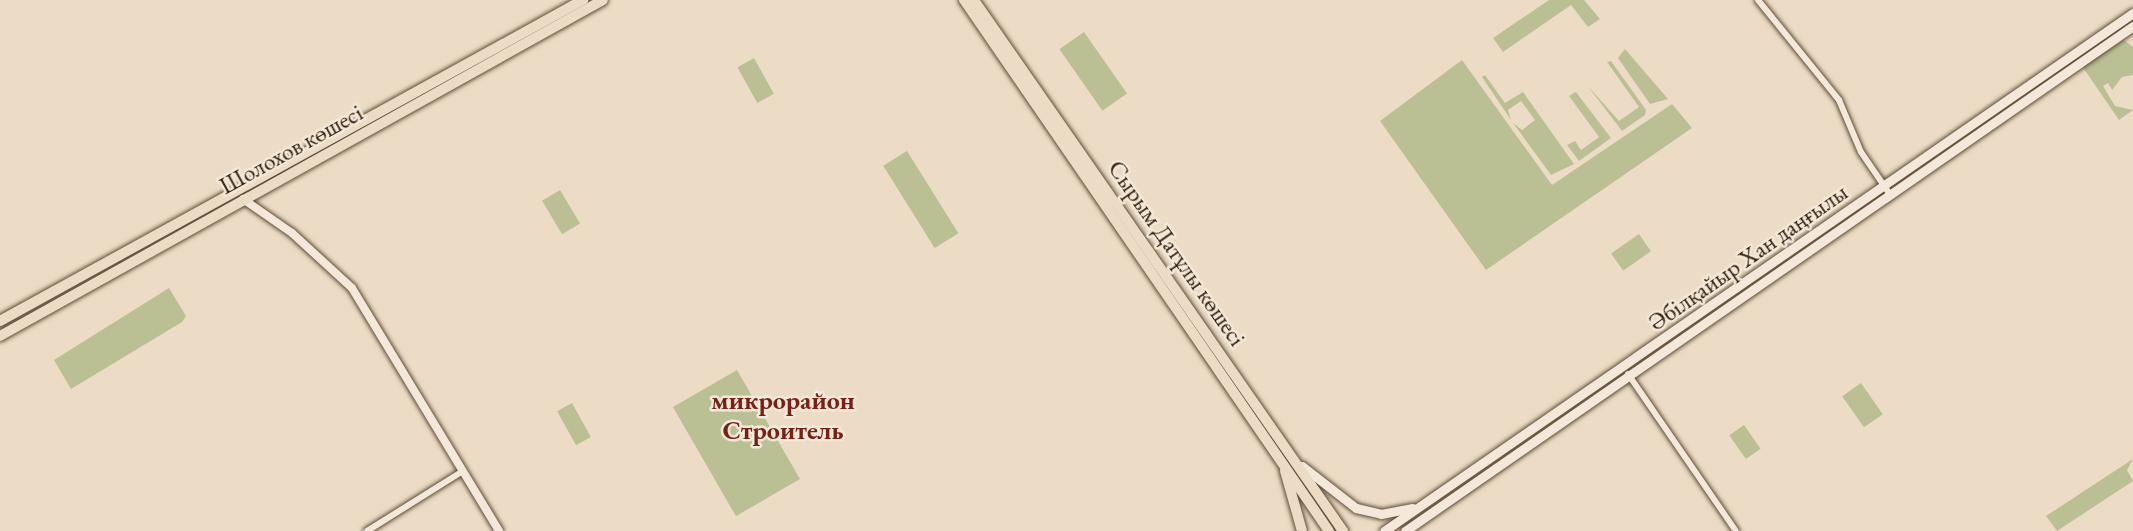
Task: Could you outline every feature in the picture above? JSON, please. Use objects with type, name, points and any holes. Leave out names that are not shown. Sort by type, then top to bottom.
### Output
[{"type":"highway","name":"Шолохов көшесі","points":[[0,336],[240,194],[583,0]]},
{"type":"highway","name":"Шолохов көшесі","points":[[0,321],[603,0]]},
{"type":"highway","name":"Сырым Датұлы көшесі","points":[[964,0],[996,39],[1286,458],[1343,531]]},
{"type":"highway","name":"Сырым Датұлы көшесі","points":[[974,0],[996,39]]},
{"type":"highway","name":"Сырым Датұлы көшесі","points":[[1286,458],[1329,531]]},
{"type":"main road","name":"Әбілқайыр Хан даңғылы","points":[[1384,531],[2133,13]]},
{"type":"main road","name":"Әбілқайыр Хан даңғылы","points":[[1405,531],[2133,26]]},
{"type":"main road","points":[[1286,458],[1332,494],[1356,508],[1393,514],[1426,502]]},
{"type":"main road","points":[[1286,458],[1302,531]]},
{"type":"main road","points":[[1412,531],[1433,512]]},
{"type":"street","points":[[1758,0],[1839,100],[1882,188],[1891,196]]},
{"type":"street","points":[[240,194],[292,233],[352,288],[499,531]]},
{"type":"street","points":[[1623,367],[1736,531]]},
{"type":"street","points":[[367,531],[463,471]]},
{"type":"green space","points":[[1549,0],[1584,0],[1600,19],[1588,27],[1571,5],[1503,52],[1493,38]]},
{"type":"green space","points":[[1084,32],[1127,93],[1102,111],[1059,49]]},
{"type":"green space","points":[[2124,40],[2133,47],[2133,75],[2122,77],[2112,90],[2108,83],[2103,86],[2115,106],[2133,110],[2119,120],[2082,66]]},
{"type":"green space","points":[[1625,49],[1668,99],[1650,104],[1618,58]]},
{"type":"green space","points":[[754,58],[774,94],[757,103],[737,67]]},
{"type":"green space","points":[[1462,60],[1552,185],[1672,104],[1692,128],[1486,270],[1380,121]]},
{"type":"green space","points":[[1611,61],[1646,110],[1645,115],[1622,131],[1587,85],[1619,121],[1639,107],[1607,62]]},
{"type":"green space","points":[[1485,75],[1505,103],[1523,92],[1574,164],[1551,175],[1513,123],[1522,130],[1535,120],[1521,101],[1508,110],[1511,120],[1482,77]]},
{"type":"green space","points":[[1576,92],[1611,138],[1579,161],[1567,145],[1575,141],[1581,150],[1599,137],[1569,96]]},
{"type":"green space","points":[[907,151],[958,233],[935,248],[883,166]]},
{"type":"green space","points":[[560,190],[580,223],[562,234],[542,201]]},
{"type":"green space","points":[[1639,234],[1651,251],[1623,271],[1611,254]]},
{"type":"green space","points":[[169,288],[186,316],[182,322],[71,389],[54,360]]},
{"type":"green space","points":[[737,370],[800,479],[736,516],[673,407]]},
{"type":"green space","points":[[1861,383],[1883,414],[1864,427],[1842,396]]},
{"type":"green space","points":[[572,403],[591,437],[576,445],[557,411]]},
{"type":"green space","points":[[1744,425],[1761,449],[1746,459],[1729,435]]},
{"type":"green space","points":[[2133,459],[2127,470],[2133,481],[2057,531],[2046,516]]},
{"type":"district","name":"микрорайон Строитель","points":[[783,416]]}]
